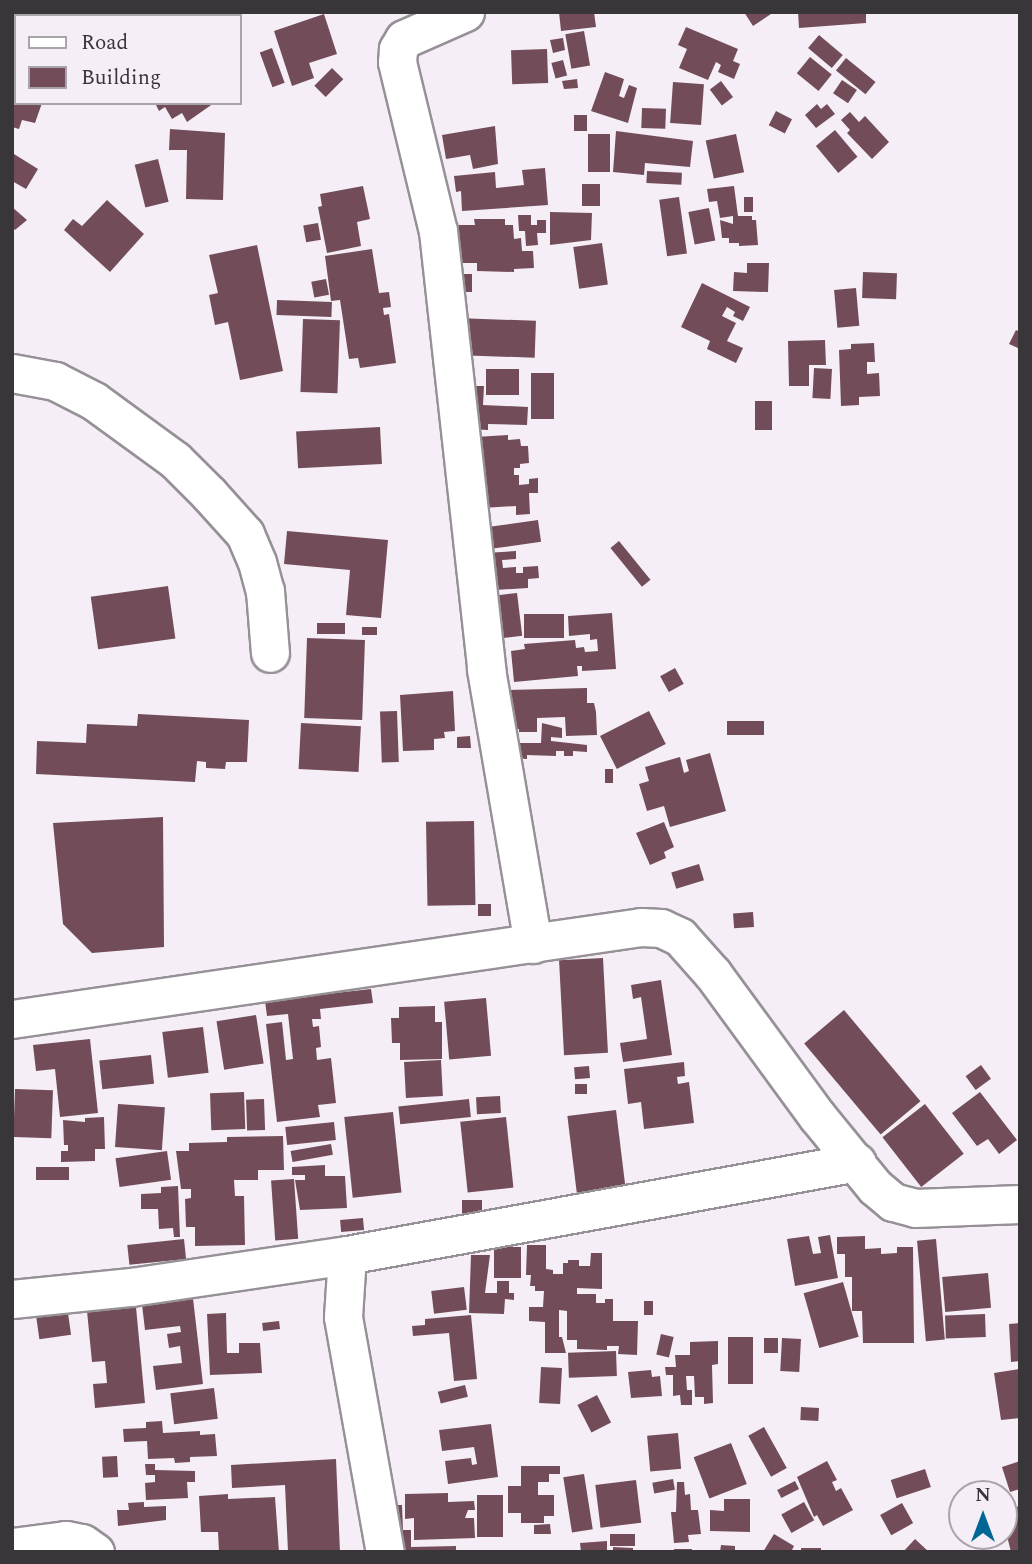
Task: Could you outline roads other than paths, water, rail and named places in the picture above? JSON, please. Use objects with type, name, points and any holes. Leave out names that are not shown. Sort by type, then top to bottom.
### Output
[{"type":"street","points":[[465,12],[404,39],[398,49],[397,62],[438,231],[486,668],[533,944]]},
{"type":"street","points":[[12,373],[55,381],[94,401],[134,427],[175,460],[209,494],[245,534],[257,562],[265,591],[270,653]]},
{"type":"street","points":[[12,1019],[641,927],[662,928],[680,937],[713,974],[817,1116],[875,1187],[893,1202],[915,1208],[1020,1204]]},
{"type":"street","points":[[12,1299],[131,1287],[347,1255],[857,1162]]},
{"type":"street","points":[[347,1255],[342,1317],[384,1552]]},
{"type":"street","points":[[12,1547],[66,1540],[82,1543],[95,1552]]}]
